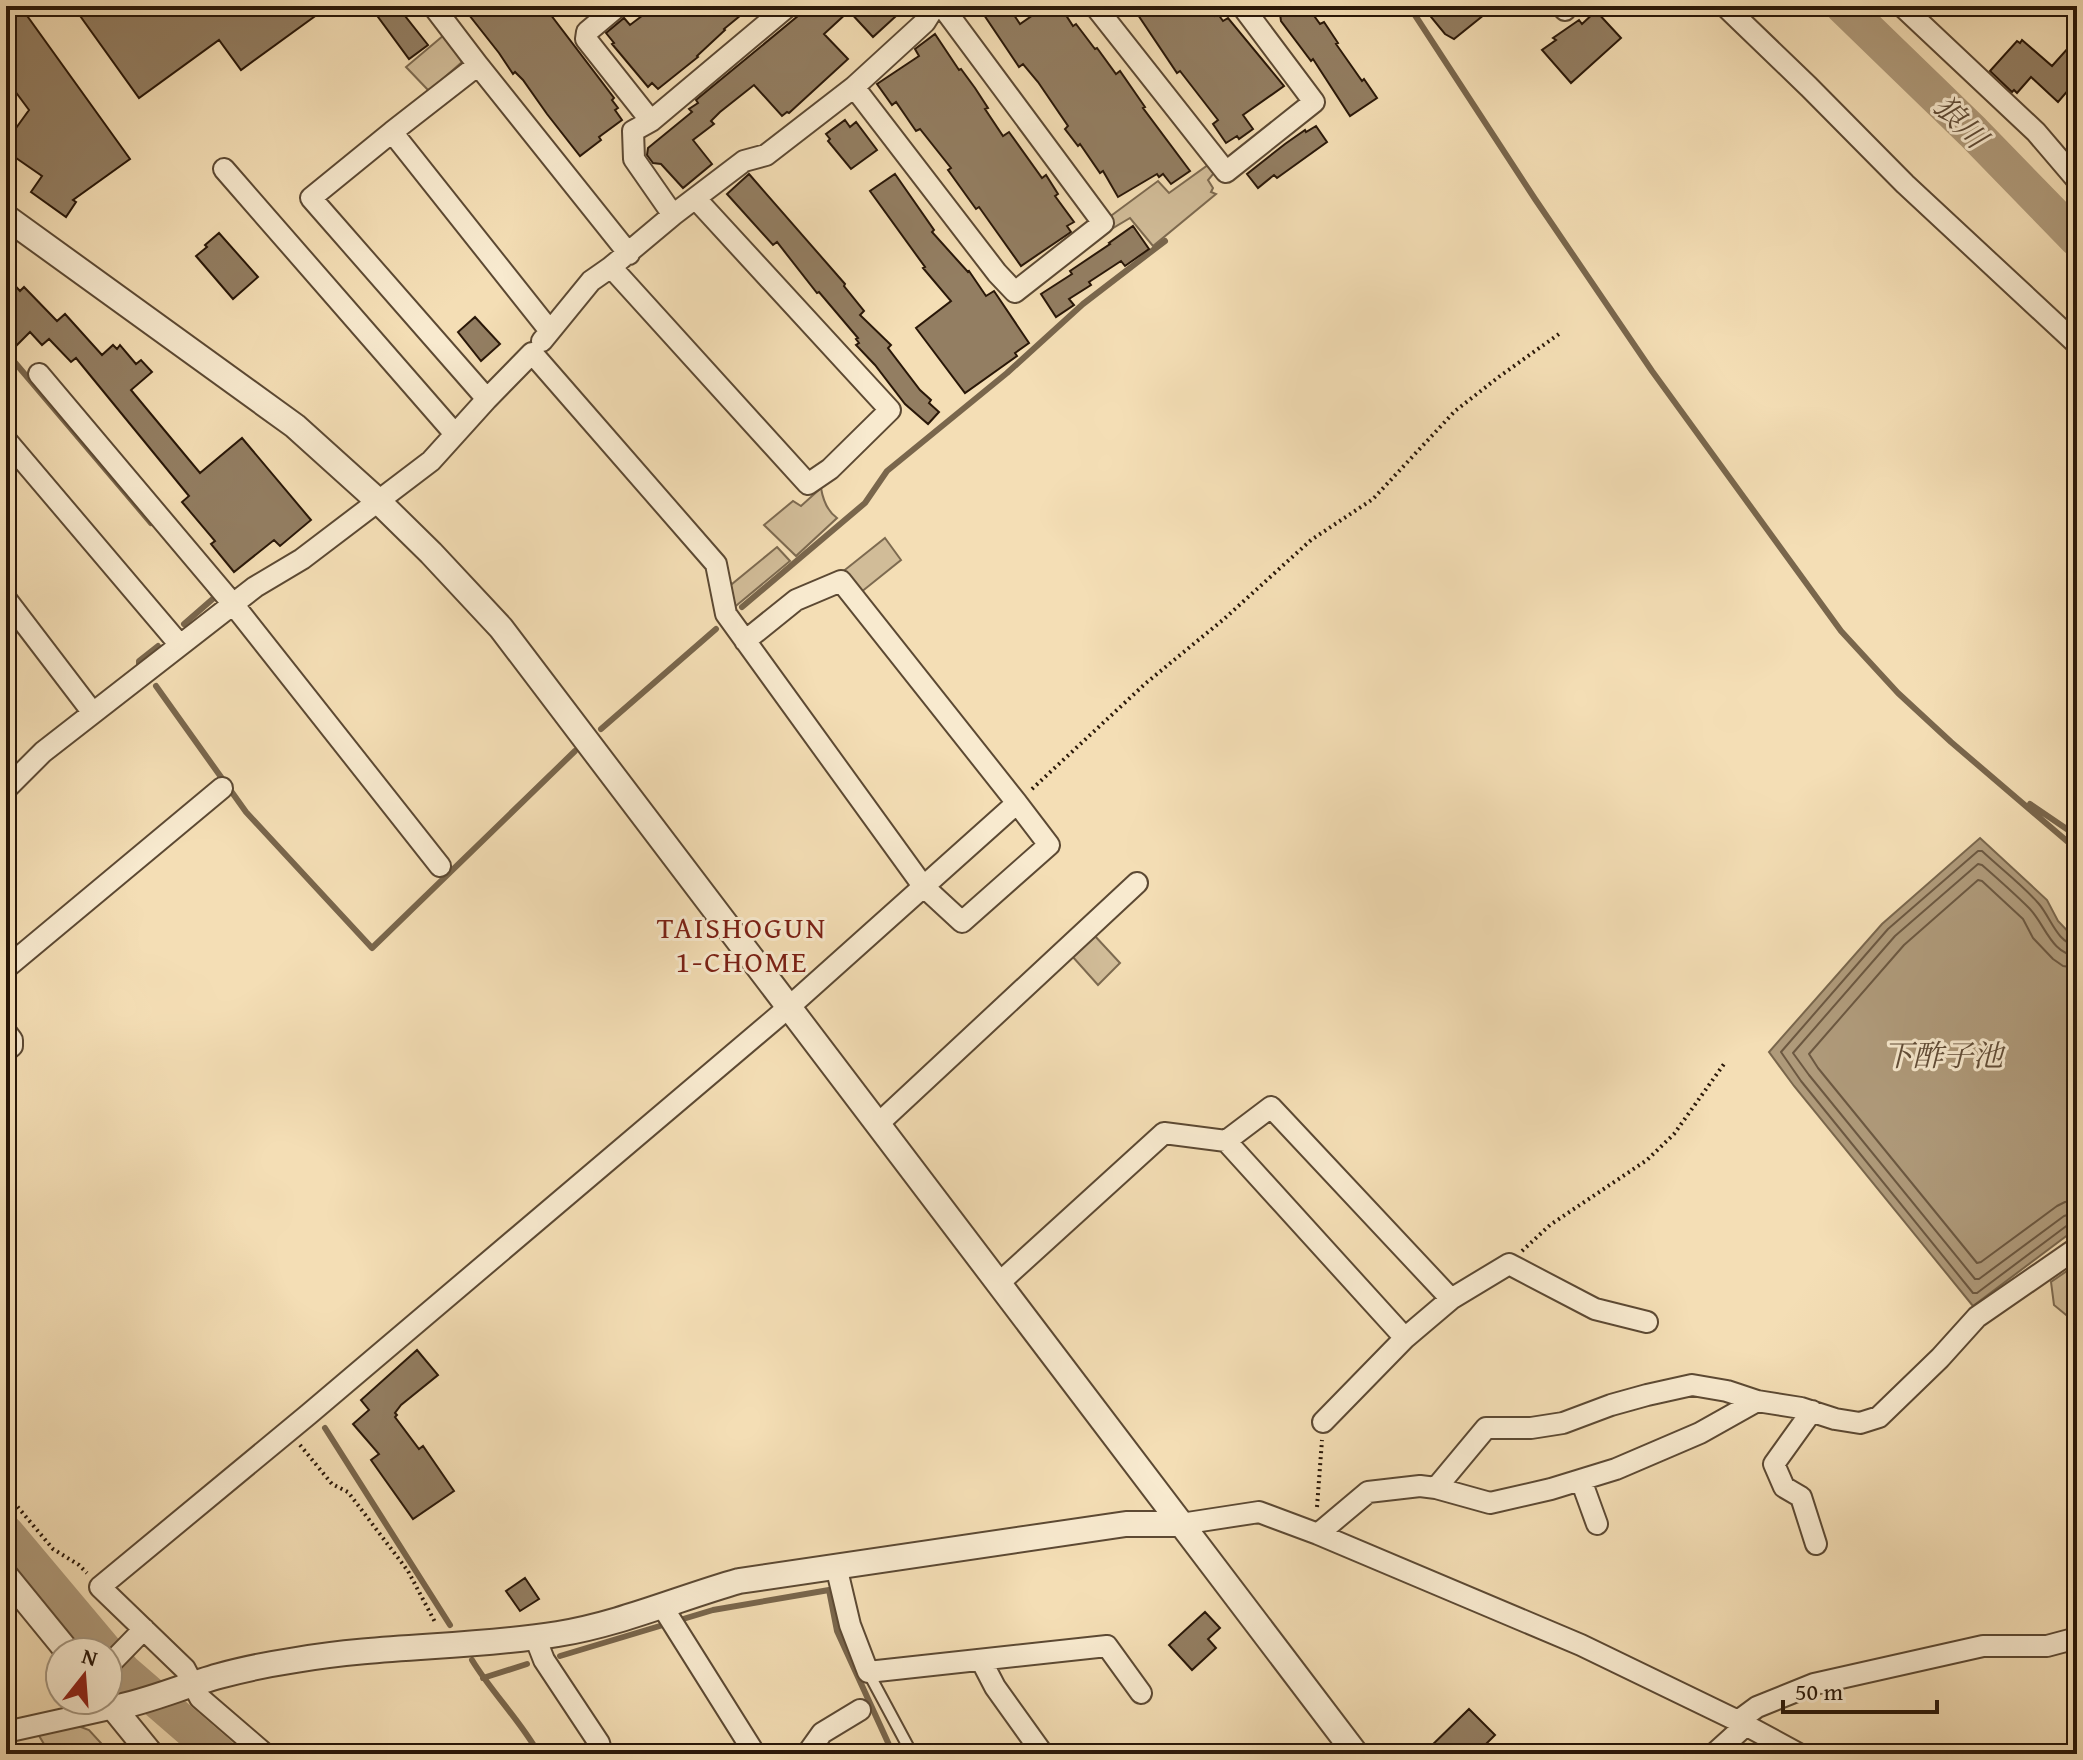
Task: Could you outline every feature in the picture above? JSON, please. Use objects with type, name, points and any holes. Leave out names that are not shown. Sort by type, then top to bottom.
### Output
[{"type":"street","points":[[433,6],[629,254]]},
{"type":"street","points":[[618,6],[587,32],[586,39],[651,121]]},
{"type":"street","points":[[673,215],[634,159],[633,131],[651,121],[788,6]]},
{"type":"street","points":[[8,781],[255,587],[302,559],[431,461],[532,353],[591,281],[744,161],[766,155],[854,87],[925,22],[935,6]]},
{"type":"street","points":[[854,87],[997,273],[1015,292],[1103,223],[942,6]]},
{"type":"street","points":[[1095,6],[1226,172],[1314,102],[1242,6]]},
{"type":"street","points":[[1725,6],[1905,184],[2077,344]]},
{"type":"street","points":[[1902,6],[2036,132],[2077,180]]},
{"type":"street","points":[[478,65],[311,198],[487,399]]},
{"type":"street","points":[[392,132],[550,331]]},
{"type":"street","points":[[224,169],[455,434]]},
{"type":"street","points":[[611,267],[808,484],[830,469],[890,410],[696,199]]},
{"type":"street","points":[[6,217],[295,426],[377,500],[501,628],[1356,1754]]},
{"type":"street","points":[[532,353],[716,564],[726,614],[745,641],[923,886],[962,922],[1049,845],[841,581],[796,600],[745,641]]},
{"type":"street","points":[[39,374],[233,604],[440,866]]},
{"type":"street","points":[[6,440],[180,645]]},
{"type":"street","points":[[6,599],[93,713]]},
{"type":"street","points":[[6,968],[222,788]]},
{"type":"street","points":[[265,1754],[200,1698],[189,1685],[185,1669],[100,1587],[288,1432],[789,1007],[1017,803]]},
{"type":"street","points":[[878,1124],[1137,883]]},
{"type":"street","points":[[6,1032],[12,1040],[12,1046],[6,1051]]},
{"type":"street","points":[[1226,1141],[1271,1107],[1451,1299]]},
{"type":"street","points":[[999,1283],[1164,1133],[1226,1141],[1405,1338]]},
{"type":"street","points":[[1436,1488],[1486,1428],[1531,1428],[1563,1423],[1635,1398],[1692,1385],[1812,1411],[1835,1419],[1860,1423],[1879,1417],[1977,1317],[2077,1248]]},
{"type":"street","points":[[1323,1422],[1405,1338],[1451,1299],[1509,1264],[1595,1309],[1647,1322]]},
{"type":"street","points":[[1321,1530],[1368,1492],[1420,1486],[1490,1503],[1551,1489],[1616,1469],[1700,1433],[1757,1401]]},
{"type":"street","points":[[1812,1411],[1774,1464],[1784,1487],[1801,1497],[1816,1544]]},
{"type":"street","points":[[1581,1480],[1597,1524]]},
{"type":"street","points":[[124,1704],[138,1703],[238,1672],[335,1654],[535,1637],[668,1617],[739,1581],[1126,1524],[1181,1524],[1259,1512],[1321,1530],[1581,1645],[1799,1754]]},
{"type":"street","points":[[836,1566],[850,1625],[868,1672],[1107,1646],[1141,1693]]},
{"type":"street","points":[[6,1576],[55,1636]]},
{"type":"street","points":[[668,1617],[755,1754]]},
{"type":"street","points":[[124,1650],[143,1630]]},
{"type":"street","points":[[535,1637],[544,1660],[599,1743],[602,1754]]},
{"type":"street","points":[[1714,1754],[1757,1707],[1814,1684],[1983,1646],[2047,1646],[2077,1638]]},
{"type":"street","points":[[981,1660],[995,1687],[1043,1754]]},
{"type":"street","points":[[807,1754],[822,1733],[860,1710]]},
{"type":"street","points":[[6,1732],[65,1716]]},
{"type":"street","points":[[120,1716],[151,1754]]},
{"type":"lane","points":[[868,1672],[911,1752]]},
{"type":"path","points":[[1017,803],[1146,683],[1224,619],[1311,540],[1373,499],[1455,411],[1559,334]]},
{"type":"path","points":[[1509,1264],[1550,1225],[1647,1160],[1674,1134],[1724,1064]]},
{"type":"path","points":[[1321,1530],[1316,1519],[1323,1422]]},
{"type":"path","points":[[288,1432],[332,1484],[348,1492],[408,1571],[447,1644]]},
{"type":"path","points":[[6,1493],[53,1549],[79,1565],[100,1587]]},
{"type":"shaded area","points":[[444,35],[462,62],[429,91],[406,67]]},
{"type":"shaded area","points":[[1208,165],[1214,173],[1208,180],[1213,188],[1211,192],[1216,194],[1153,246],[1130,218],[1113,228],[1108,218],[1158,181],[1169,193]]},
{"type":"shaded area","points":[[821,488],[826,505],[837,518],[796,556],[764,525],[793,501],[801,506]]},
{"type":"shaded area","points":[[885,538],[901,560],[860,593],[841,573]]},
{"type":"shaded area","points":[[777,547],[790,561],[731,610],[726,589]]},
{"type":"shaded area","points":[[1094,935],[1120,963],[1098,985],[1072,956]]},
{"type":"shaded area","points":[[2077,1264],[2077,1324],[2054,1305],[2051,1282]]},
{"type":"shaded area","points":[[73,1724],[89,1730],[111,1754],[50,1754],[38,1734]]},
{"type":"water","name":"下酢子池","points":[[1980,838],[2047,900],[2058,921],[2077,941],[2077,1228],[1973,1306],[1769,1052],[1882,924]]},
{"type":"building","points":[[6,6],[20,6],[130,159],[73,200],[76,202],[66,217],[31,192],[42,176],[6,151],[6,142],[29,110],[6,79]]},
{"type":"building","points":[[73,6],[329,6],[241,70],[219,40],[139,98]]},
{"type":"building","points":[[370,6],[394,6],[428,45],[409,59]]},
{"type":"building","points":[[462,6],[544,6],[614,98],[612,100],[618,108],[615,110],[622,120],[580,156]]},
{"type":"building","points":[[655,6],[752,6],[724,29],[698,57],[658,89],[652,83],[648,87],[606,33],[624,18],[630,25]]},
{"type":"building","points":[[810,6],[907,6],[873,37],[849,11],[824,34],[848,59],[789,113],[782,116],[754,85],[720,112],[711,121],[714,124],[693,140],[712,164],[683,188],[661,164],[653,163],[647,155],[648,148],[692,112],[689,109],[698,103],[696,100]]},
{"type":"building","points":[[978,6],[1008,6],[1020,24],[1046,6],[1060,6],[1073,26],[1076,24],[1116,74],[1120,71],[1190,171],[1171,184],[1163,174],[1159,177],[1157,174],[1118,197],[1103,171],[1100,173],[1080,144],[1078,146],[1065,129],[1068,126],[1038,82],[1023,64],[1019,67]]},
{"type":"building","points":[[1132,6],[1208,6],[1223,21],[1228,18],[1284,86],[1243,115],[1253,129],[1239,139],[1237,136],[1226,143],[1213,124],[1218,120],[1180,71],[1177,73]]},
{"type":"building","points":[[1275,6],[1307,6],[1320,24],[1324,22],[1336,44],[1377,98],[1350,116],[1313,59],[1311,61],[1281,21]]},
{"type":"building","points":[[1445,6],[1495,6],[1454,39],[1445,34],[1431,17]]},
{"type":"building","points":[[1596,11],[1621,38],[1571,83],[1542,50],[1556,40],[1553,38],[1579,20],[1582,24]]},
{"type":"building","points":[[935,34],[975,88],[1003,136],[1009,132],[1042,178],[1046,175],[1058,194],[1055,196],[1074,222],[1067,226],[1071,232],[1021,266],[948,170],[951,168],[920,129],[916,131],[896,102],[892,105],[877,84],[919,56],[915,49]]},
{"type":"building","points":[[2077,38],[2077,80],[2058,102],[2031,77],[2017,93],[1990,71],[2017,41],[2020,43],[2022,40],[2052,66]]},
{"type":"building","points":[[845,120],[850,127],[856,122],[877,150],[851,169],[828,141],[830,139],[826,134]]},
{"type":"building","points":[[1316,126],[1327,142],[1258,188],[1247,174],[1305,130]]},
{"type":"building","points":[[749,174],[845,284],[864,311],[860,315],[891,345],[888,348],[931,400],[929,403],[939,412],[928,424],[905,404],[856,345],[858,338],[777,242],[773,245],[727,194]]},
{"type":"building","points":[[895,174],[934,230],[932,232],[969,271],[986,296],[994,291],[1029,343],[1015,353],[1017,356],[965,393],[916,328],[951,301],[923,268],[870,191]]},
{"type":"building","points":[[1133,226],[1149,249],[1125,266],[1121,261],[1089,282],[1091,285],[1069,299],[1074,305],[1056,317],[1041,294]]},
{"type":"building","points":[[219,233],[258,277],[233,299],[196,256]]},
{"type":"building","points":[[6,276],[20,291],[24,287],[57,321],[65,314],[102,355],[113,345],[117,349],[120,345],[136,364],[141,360],[152,372],[131,390],[200,473],[242,438],[311,520],[280,546],[274,540],[234,572],[211,544],[215,541],[182,502],[189,496],[76,358],[71,362],[49,339],[42,345],[30,332],[6,356]]},
{"type":"building","points":[[475,317],[500,344],[481,361],[458,332]]},
{"type":"building","points":[[417,1350],[438,1375],[401,1405],[395,1417],[419,1449],[423,1446],[454,1491],[413,1519],[371,1460],[379,1454],[353,1424],[369,1410],[361,1400]]},
{"type":"building","points":[[525,1578],[539,1599],[520,1611],[506,1591]]},
{"type":"building","points":[[1205,1612],[1220,1628],[1208,1639],[1216,1648],[1192,1670],[1169,1645]]},
{"type":"building","points":[[1469,1709],[1495,1735],[1476,1754],[1423,1754]]},
{"type":"waterway","points":[[1409,6],[1652,371],[1841,631],[1898,693],[2077,852]]},
{"type":"waterway","name":"狼川","points":[[1843,6],[1973,132],[2077,239]]},
{"type":"waterway","points":[[742,607],[865,503],[887,471],[1007,373],[1083,304],[1165,241]]},
{"type":"waterway","points":[[6,352],[151,523]]},
{"type":"waterway","points":[[184,624],[215,597],[211,592]]},
{"type":"waterway","points":[[601,729],[716,629]]},
{"type":"waterway","points":[[139,664],[158,646]]},
{"type":"waterway","points":[[156,686],[246,812],[372,948],[575,751]]},
{"type":"waterway","points":[[2030,804],[2077,836]]},
{"type":"waterway","points":[[325,1428],[450,1625]]},
{"type":"waterway","points":[[6,1533],[93,1636]]},
{"type":"waterway","points":[[560,1656],[713,1610],[829,1590],[837,1631],[890,1747],[897,1754]]},
{"type":"waterway","points":[[472,1660],[539,1754]]},
{"type":"waterway","points":[[483,1678],[527,1664]]},
{"type":"waterway","points":[[124,1672],[219,1754]]},
{"type":"district","name":"TAISHOGUN 1-CHOME","points":[[742,945]]}]
